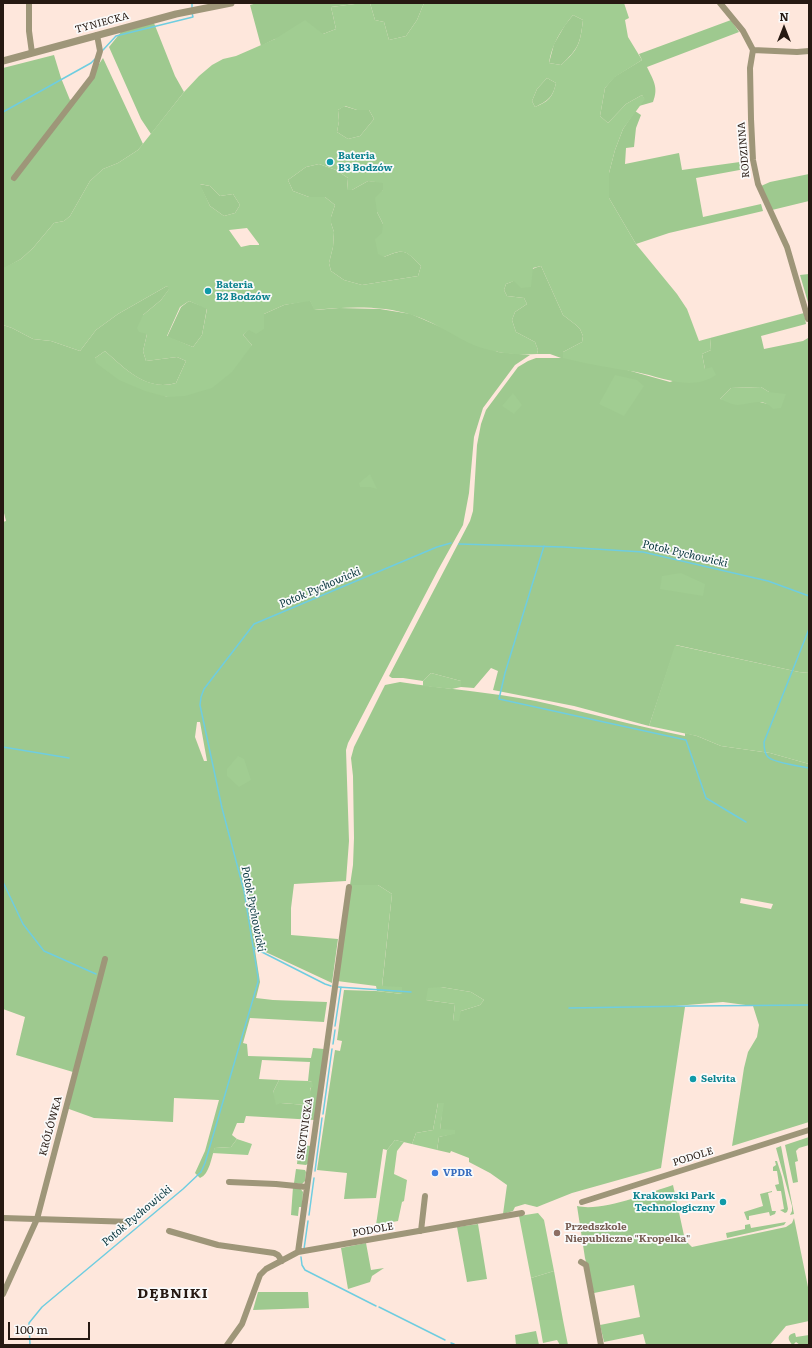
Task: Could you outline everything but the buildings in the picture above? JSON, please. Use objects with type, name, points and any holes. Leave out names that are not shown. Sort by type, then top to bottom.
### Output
[{"type":"street","points":[[29,3],[29,31],[32,53]]},
{"type":"street","name":"TYNIECKA","points":[[3,61],[176,14],[231,3]]},
{"type":"street","points":[[720,3],[743,31],[753,50],[797,52],[809,51]]},
{"type":"street","points":[[14,178],[92,77],[100,51],[97,35]]},
{"type":"street","name":"RODZINNA","points":[[753,50],[750,68],[753,160],[758,184],[787,247],[808,320]]},
{"type":"street","name":"SKOTNICKA","points":[[298,1252],[349,887]]},
{"type":"street","name":"KRÓLÓWKA","points":[[3,1294],[37,1219],[106,959]]},
{"type":"street","name":"PODOLE","points":[[582,1202],[809,1130]]},
{"type":"street","points":[[229,1182],[306,1187]]},
{"type":"street","points":[[421,1231],[425,1196]]},
{"type":"street","name":"PODOLE","points":[[298,1252],[522,1213]]},
{"type":"street","points":[[3,1218],[134,1222]]},
{"type":"street","points":[[169,1231],[218,1245],[274,1253],[278,1255],[282,1261]]},
{"type":"street","points":[[227,1345],[242,1322],[260,1275],[266,1269],[298,1252]]},
{"type":"street","points":[[581,1262],[586,1265],[601,1345]]},
{"type":"green space","points":[[257,3],[363,3],[331,7],[336,29],[323,34],[275,39],[261,46],[250,5]]},
{"type":"green space","points":[[370,3],[424,3],[417,20],[406,36],[389,40],[384,22],[375,20]]},
{"type":"green space","points":[[370,3],[375,20],[384,22],[389,40],[406,36],[417,20],[424,3],[624,3],[629,18],[625,20],[628,37],[642,60],[615,77],[605,88],[600,116],[608,123],[626,104],[642,95],[645,99],[623,129],[615,150],[609,173],[609,198],[636,244],[677,294],[687,309],[699,341],[710,338],[711,350],[702,354],[705,369],[712,367],[716,375],[706,380],[697,382],[676,382],[636,372],[563,358],[563,352],[582,342],[583,336],[580,329],[563,315],[541,266],[533,268],[531,287],[521,288],[514,281],[506,284],[504,290],[507,296],[524,298],[527,304],[515,312],[512,320],[516,332],[535,342],[538,350],[537,354],[510,354],[492,351],[467,342],[426,320],[400,312],[376,308],[338,308],[314,310],[310,301],[284,305],[264,314],[264,329],[256,334],[249,330],[243,335],[252,345],[232,372],[212,388],[185,396],[167,397],[145,391],[119,380],[96,363],[95,358],[105,351],[124,368],[147,382],[164,385],[176,383],[186,361],[177,357],[146,361],[143,351],[147,334],[139,332],[137,328],[143,315],[161,300],[169,289],[167,286],[118,314],[96,330],[80,351],[51,341],[33,339],[3,325],[3,268],[21,259],[33,248],[54,223],[64,221],[70,216],[90,181],[103,169],[118,163],[138,150],[184,92],[212,65],[223,59],[236,56],[275,39],[305,20],[323,34],[336,29],[331,7]],"holes":[[[573,15],[583,20],[578,46],[572,55],[561,65],[549,63],[555,43]],[[547,78],[556,83],[553,92],[547,101],[535,107],[532,101],[537,89]],[[345,106],[357,110],[369,110],[374,119],[360,136],[348,139],[337,132],[339,121],[338,110]],[[319,164],[336,170],[348,178],[347,190],[352,190],[368,181],[383,183],[383,190],[375,198],[377,212],[383,224],[382,233],[375,239],[378,254],[384,257],[396,252],[404,252],[408,254],[421,266],[418,276],[362,285],[344,280],[331,271],[329,263],[333,247],[334,232],[331,217],[335,205],[325,197],[309,197],[293,191],[288,180],[306,167]],[[200,184],[210,186],[220,196],[233,194],[240,205],[235,213],[224,216],[210,206]],[[247,228],[259,244],[241,247],[229,230]],[[189,301],[207,309],[202,335],[193,347],[167,336],[180,307]]]},
{"type":"green space","points":[[573,15],[583,20],[578,45],[572,54],[561,65],[549,63],[554,44],[565,25]]},
{"type":"green space","points":[[731,20],[739,32],[647,67],[655,88],[655,97],[653,102],[639,106],[644,99],[642,95],[626,104],[608,123],[600,116],[605,88],[614,77],[642,60],[639,54]]},
{"type":"green space","points":[[154,23],[175,76],[184,92],[151,134],[141,119],[109,47],[121,32]]},
{"type":"green space","points":[[54,55],[70,100],[78,96],[103,58],[143,144],[138,150],[118,163],[103,169],[90,181],[70,216],[64,221],[54,223],[33,248],[21,259],[3,269],[3,68]]},
{"type":"green space","points":[[547,78],[556,83],[553,92],[547,100],[535,107],[532,101],[537,89]]},
{"type":"green space","points":[[344,106],[357,110],[369,110],[374,119],[360,136],[348,139],[337,132],[339,121],[338,110]]},
{"type":"green space","points":[[635,111],[641,115],[636,128],[634,147],[626,148],[625,164],[679,153],[682,170],[747,161],[745,169],[696,178],[703,217],[761,204],[763,211],[669,233],[636,244],[609,198],[608,188],[609,173],[615,150],[623,129]]},
{"type":"green space","points":[[319,164],[336,170],[348,178],[347,190],[352,190],[368,181],[383,182],[383,190],[377,212],[383,224],[384,257],[397,252],[405,252],[421,266],[418,276],[362,285],[344,280],[331,271],[329,263],[333,247],[334,232],[331,217],[335,205],[325,197],[309,197],[293,191],[288,180],[306,167]]},
{"type":"green space","points":[[809,174],[809,201],[772,210],[761,186],[770,182]]},
{"type":"green space","points":[[199,184],[210,186],[220,196],[233,194],[240,205],[235,213],[224,216],[210,206]]},
{"type":"green space","points":[[541,266],[563,315],[580,329],[583,336],[582,342],[563,352],[670,382],[705,369],[702,354],[711,350],[710,338],[804,313],[806,324],[761,336],[764,349],[803,341],[808,338],[809,334],[809,673],[676,645],[649,726],[574,706],[493,690],[498,671],[491,668],[474,688],[461,687],[461,681],[431,673],[423,681],[392,678],[389,676],[470,521],[473,511],[477,445],[481,424],[486,410],[518,367],[536,358],[561,358],[550,354],[537,354],[538,350],[535,342],[516,332],[512,320],[515,312],[527,304],[524,298],[507,296],[504,290],[506,284],[536,267]],"holes":[[[761,387],[769,392],[768,404],[720,399],[731,388]]]},
{"type":"green space","points":[[809,274],[809,306],[800,275]]},
{"type":"green space","points":[[167,286],[170,288],[161,300],[143,315],[147,334],[143,351],[146,361],[177,357],[186,361],[176,383],[163,385],[146,382],[124,368],[105,351],[95,358],[167,397],[252,345],[243,335],[264,314],[284,305],[310,300],[315,310],[339,308],[380,309],[411,314],[498,352],[530,355],[515,365],[483,408],[474,437],[469,493],[463,525],[348,743],[346,750],[349,841],[346,881],[294,884],[291,908],[291,935],[338,939],[332,983],[257,948],[255,950],[260,982],[256,998],[327,1002],[324,1022],[250,1018],[243,1043],[247,1044],[248,1056],[311,1058],[313,1048],[324,1049],[315,1120],[246,1116],[244,1123],[237,1123],[232,1135],[237,1139],[231,1147],[215,1148],[206,1173],[200,1178],[195,1173],[205,1151],[219,1100],[174,1098],[173,1122],[94,1118],[69,1109],[73,1072],[16,1055],[25,1017],[3,1009],[3,522],[6,521],[3,509],[3,325],[33,339],[51,341],[80,351],[96,330],[118,314]],"holes":[[[197,722],[200,722],[207,761],[204,761],[195,737]],[[262,1060],[310,1062],[308,1081],[312,1082],[309,1099],[306,1105],[281,1103],[273,1092],[279,1080],[259,1079]]]},
{"type":"green space","points":[[189,301],[207,308],[202,335],[193,347],[167,337],[181,307]]},
{"type":"green space","points":[[615,375],[637,380],[644,386],[624,416],[599,404]]},
{"type":"green space","points":[[761,387],[769,392],[786,394],[781,408],[773,409],[769,405],[761,402],[736,405],[720,399],[731,388]]},
{"type":"green space","points":[[513,393],[522,405],[514,414],[502,406]]},
{"type":"green space","points":[[370,474],[377,489],[360,487],[359,483]]},
{"type":"green space","points":[[681,573],[705,584],[703,596],[660,589],[662,576]]},
{"type":"green space","points":[[675,645],[809,673],[809,764],[770,753],[721,746],[697,736],[649,726]]},
{"type":"green space","points":[[431,673],[461,681],[461,687],[452,689],[423,686],[423,681]]},
{"type":"green space","points":[[400,682],[502,695],[536,701],[666,732],[685,736],[685,733],[697,736],[721,746],[770,753],[809,764],[809,1122],[732,1146],[744,1068],[748,1052],[757,1037],[759,1025],[753,1006],[723,1002],[675,1006],[685,1007],[661,1168],[572,1193],[537,1207],[525,1204],[515,1207],[513,1211],[503,1214],[507,1185],[490,1173],[469,1162],[469,1158],[451,1151],[450,1153],[437,1150],[439,1137],[455,1133],[455,1130],[440,1130],[443,1103],[438,1103],[433,1130],[416,1133],[412,1144],[395,1140],[387,1150],[383,1149],[376,1198],[344,1199],[347,1173],[317,1170],[335,1050],[340,1051],[342,1041],[337,1040],[344,990],[376,991],[402,994],[401,987],[382,987],[392,894],[378,885],[350,885],[353,865],[354,838],[353,776],[351,758],[354,747],[385,685]],"holes":[[[741,898],[773,904],[771,909],[740,903]],[[441,987],[471,992],[484,1000],[480,1005],[461,1011],[453,1021],[455,1004],[426,1000]]]},
{"type":"green space","points":[[238,756],[244,759],[251,780],[239,787],[227,776],[227,769]]},
{"type":"green space","points":[[350,885],[378,885],[392,894],[382,986],[402,987],[402,994],[377,991],[376,986],[337,981]]},
{"type":"green space","points":[[441,987],[471,992],[484,1000],[480,1005],[461,1011],[459,1021],[453,1021],[455,1004],[426,1000],[428,988]]},
{"type":"green space","points":[[279,1080],[312,1082],[313,1087],[310,1088],[311,1098],[306,1105],[281,1103],[276,1105],[273,1092]]},
{"type":"green space","points":[[438,1103],[444,1103],[440,1129],[455,1130],[455,1134],[439,1137],[437,1150],[412,1144],[416,1133],[433,1130]]},
{"type":"green space","points":[[809,1137],[809,1145],[799,1148],[796,1151],[798,1161],[795,1162],[798,1182],[793,1183],[785,1145]]},
{"type":"green space","points":[[237,1139],[252,1144],[248,1155],[212,1153],[215,1148],[231,1147]]},
{"type":"green space","points":[[395,1140],[404,1142],[397,1151],[394,1174],[407,1180],[404,1201],[402,1202],[398,1221],[376,1225],[387,1150]]},
{"type":"green space","points":[[299,1145],[311,1146],[309,1163],[306,1165],[297,1164]]},
{"type":"green space","points":[[781,1146],[794,1214],[790,1215],[792,1206],[776,1148]]},
{"type":"green space","points":[[775,1161],[777,1161],[782,1177],[788,1209],[785,1213],[780,1210],[784,1209],[781,1191],[777,1191],[775,1185],[779,1184],[777,1171],[773,1171],[773,1167],[776,1165]]},
{"type":"green space","points":[[296,1169],[305,1170],[306,1172],[305,1181],[302,1184],[294,1183]]},
{"type":"green space","points":[[673,1185],[685,1240],[692,1247],[786,1227],[792,1223],[794,1218],[809,1292],[809,1321],[786,1326],[770,1345],[646,1345],[643,1334],[604,1342],[600,1325],[640,1317],[634,1285],[594,1293],[585,1258],[577,1206],[587,1207],[612,1204]]},
{"type":"green space","points":[[293,1187],[300,1188],[303,1192],[302,1208],[299,1207],[298,1216],[291,1215]]},
{"type":"green space","points":[[772,1191],[768,1193],[772,1211],[776,1211],[775,1214],[770,1216],[769,1212],[749,1216],[749,1220],[747,1220],[744,1212],[763,1206],[760,1194]]},
{"type":"green space","points":[[538,1213],[544,1220],[554,1271],[531,1278],[519,1216]]},
{"type":"green space","points":[[786,1222],[784,1225],[727,1238],[726,1233],[745,1229],[745,1225],[750,1224],[751,1228]]},
{"type":"green space","points":[[478,1224],[487,1279],[467,1282],[457,1227]]},
{"type":"green space","points":[[366,1243],[371,1270],[384,1268],[372,1276],[370,1282],[348,1289],[341,1248]]},
{"type":"green space","points":[[554,1271],[563,1320],[539,1320],[531,1278]]},
{"type":"green space","points":[[258,1292],[308,1292],[309,1308],[253,1310]]},
{"type":"green space","points":[[539,1320],[563,1320],[568,1345],[560,1345],[557,1340],[543,1343]]},
{"type":"green space","points":[[536,1331],[539,1345],[516,1345],[515,1335]]},
{"type":"green space","points":[[795,1333],[796,1337],[809,1335],[809,1345],[800,1345],[796,1342],[793,1345],[790,1342],[789,1336]]},
{"type":"waterway","points":[[192,3],[192,9]]},
{"type":"waterway","points":[[103,50],[116,36],[193,17],[192,13]]},
{"type":"waterway","points":[[3,112],[91,63],[95,59]]},
{"type":"waterway","name":"Potok Pychowicki","points":[[30,1345],[29,1323],[42,1307],[183,1189],[201,1172],[205,1163],[258,982],[244,891],[222,808],[200,705],[204,689],[254,624],[437,547],[451,543]]},
{"type":"waterway","name":"Potok Pychowicki","points":[[459,544],[563,547],[643,552],[768,581],[809,596]]},
{"type":"waterway","points":[[544,546],[505,673],[499,699],[686,740],[706,798],[746,822]]},
{"type":"waterway","points":[[809,629],[764,742],[766,754],[771,759],[781,763],[809,768]]},
{"type":"waterway","points":[[3,747],[69,758]]},
{"type":"waterway","points":[[3,882],[23,924],[44,951],[96,974]]},
{"type":"waterway","points":[[254,948],[331,986]]},
{"type":"waterway","points":[[338,987],[411,992]]},
{"type":"waterway","points":[[335,1026],[341,987]]},
{"type":"waterway","points":[[569,1008],[809,1005]]},
{"type":"waterway","points":[[333,1044],[335,1030]]},
{"type":"waterway","points":[[323,1114],[332,1049]]},
{"type":"waterway","points":[[315,1171],[322,1118]]},
{"type":"waterway","points":[[309,1215],[314,1178]]},
{"type":"waterway","points":[[304,1249],[308,1221]]},
{"type":"waterway","points":[[301,1257],[302,1265],[305,1270],[376,1306]]},
{"type":"waterway","points":[[379,1307],[445,1340]]},
{"type":"place","name":"Bateria B3 Bodzów","points":[[330,162]]},
{"type":"place","name":"Bateria B2 Bodzów","points":[[208,291]]},
{"type":"place","name":"Selvita","points":[[693,1079]]},
{"type":"place","name":"VPDR","points":[[435,1173]]},
{"type":"place","name":"Krakowski Park Technologiczny","points":[[723,1202]]},
{"type":"place","name":"Przedszkole Niepubliczne \"Kropelka\"","points":[[557,1233]]},
{"type":"district","name":"DĘBNIKI","points":[[173,1294]]}]
